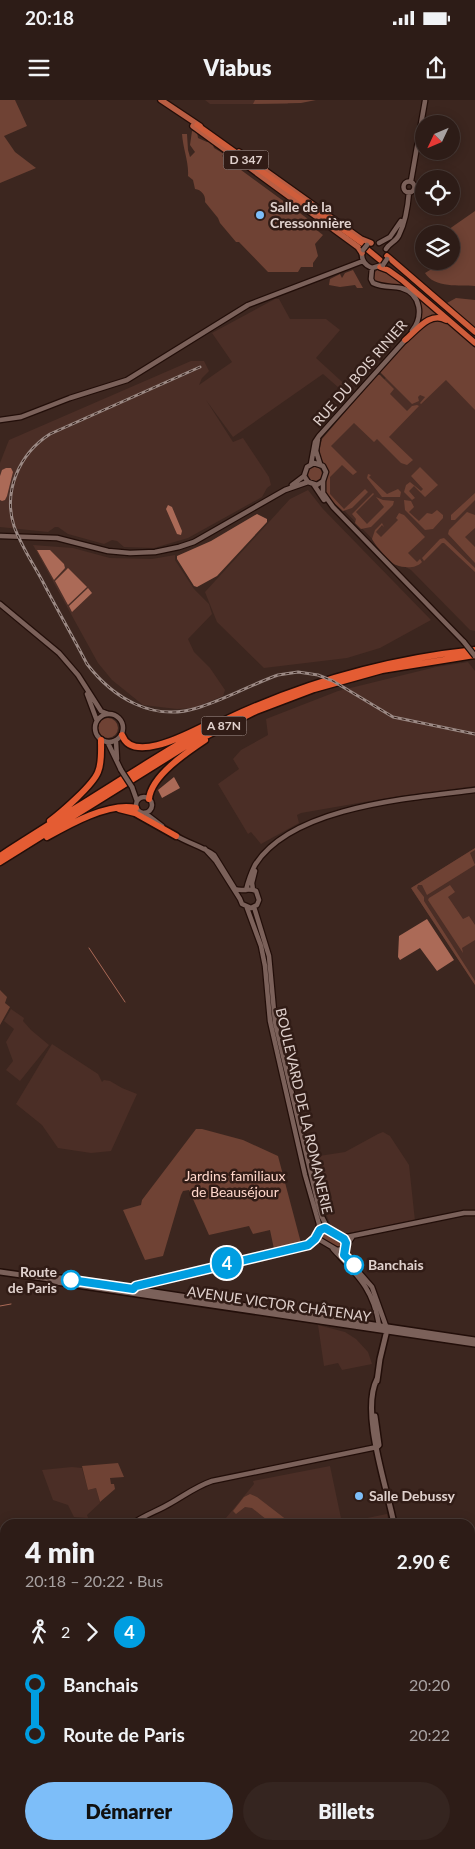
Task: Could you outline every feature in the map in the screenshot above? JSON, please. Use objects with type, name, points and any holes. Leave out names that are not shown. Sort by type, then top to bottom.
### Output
[{"type":"highway","name":"D 347","points":[[197,125],[384,262]]},
{"type":"highway","name":"D 347","points":[[243,161],[365,247]]},
{"type":"highway","points":[[384,262],[475,335]]},
{"type":"highway","points":[[384,262],[388,270],[475,343]]},
{"type":"highway","points":[[405,340],[427,320],[435,317],[448,321],[467,336]]},
{"type":"highway","name":"A 87N","points":[[0,856],[159,757],[284,694],[381,665],[475,650]]},
{"type":"highway","name":"A 87N","points":[[0,863],[228,721],[287,698],[382,670],[475,656]]},
{"type":"highway","points":[[122,735],[129,744],[140,748],[147,748],[172,740],[218,720],[228,721],[225,729],[183,756],[160,776],[146,798]]},
{"type":"highway","points":[[26,840],[32,833],[70,804],[93,781],[99,768],[101,740]]},
{"type":"highway","points":[[0,863],[58,831],[103,812],[136,804]]},
{"type":"highway","points":[[103,812],[124,810],[176,836]]},
{"type":"main road","points":[[160,100],[197,125]]},
{"type":"main road","name":"D 347","points":[[160,100],[243,161]]},
{"type":"main road","name":"AVENUE VICTOR CHÂTENAY","points":[[0,1272],[50,1279],[56,1277],[122,1290],[379,1328],[475,1340]]},
{"type":"main road","points":[[379,1328],[383,1345]]},
{"type":"main road","points":[[387,1329],[377,1379],[375,1412],[379,1445],[377,1447],[393,1519]]},
{"type":"main road","name":"AVENUE VICTOR CHÂTENAY","points":[[387,1329],[475,1344]]},
{"type":"street","points":[[411,181],[426,100]]},
{"type":"street","points":[[409,192],[405,190],[404,185],[407,181],[411,181]]},
{"type":"street","points":[[409,192],[415,189],[415,185],[411,181]]},
{"type":"street","points":[[363,261],[372,268],[384,262],[388,244],[399,236],[409,192]]},
{"type":"street","points":[[363,261],[365,247],[387,240],[394,233],[405,213]]},
{"type":"street","points":[[379,243],[386,249]]},
{"type":"street","points":[[0,420],[21,416],[127,380],[248,304],[363,261]]},
{"type":"street","name":"RUE DU BOIS RINIER","points":[[312,464],[314,442],[417,324],[420,314],[418,303],[412,294],[407,290],[374,284],[371,279],[372,268]]},
{"type":"street","name":"RUE DU BOIS RINIER","points":[[319,436],[316,451],[320,464]]},
{"type":"street","points":[[333,507],[321,497],[314,485],[308,482],[304,476],[305,470],[312,464],[320,464],[326,472],[323,482],[324,496],[333,507],[443,619],[475,656]]},
{"type":"street","points":[[0,535],[57,538],[113,552],[155,552],[194,542],[285,490],[304,476]]},
{"type":"street","points":[[285,490],[308,482]]},
{"type":"street","points":[[314,485],[323,482]]},
{"type":"street","points":[[0,603],[60,653],[84,685],[101,711],[120,719],[123,727],[122,735],[116,741],[108,743],[101,740],[95,731],[97,721],[84,685]]},
{"type":"street","points":[[97,721],[103,715],[108,714]]},
{"type":"street","points":[[116,741],[118,763]]},
{"type":"street","points":[[108,743],[133,789],[136,804],[141,812],[152,816],[176,836],[205,849],[217,860],[235,889],[253,890]]},
{"type":"street","points":[[133,789],[152,805],[152,816]]},
{"type":"street","points":[[240,898],[260,859],[274,844],[304,825],[326,816],[384,803],[475,790]]},
{"type":"street","points":[[136,804],[146,798]]},
{"type":"street","points":[[145,813],[151,809]]},
{"type":"street","points":[[205,849],[216,861],[242,904],[247,908],[254,907],[259,903],[259,897],[253,890],[252,883],[260,859]]},
{"type":"street","name":"BOULEVARD DE LA ROMANERIE","points":[[254,907],[269,956],[274,1022],[318,1204],[328,1229]]},
{"type":"street","name":"BOULEVARD DE LA ROMANERIE","points":[[247,908],[261,946],[270,1021],[305,1175],[319,1224],[319,1232]]},
{"type":"street","points":[[342,1238],[464,1213],[475,1213]]},
{"type":"street","points":[[354,1235],[345,1246],[338,1250],[319,1239],[319,1232],[323,1228],[342,1238],[345,1246],[345,1256],[364,1276],[387,1329]]},
{"type":"street","points":[[329,1244],[373,1294],[379,1328]]},
{"type":"street","points":[[139,1519],[212,1480],[377,1447]]},
{"type":"shaded area","points":[[205,100],[286,100],[288,104],[210,104]]},
{"type":"shaded area","points":[[275,299],[279,299],[290,319],[326,319],[340,330],[316,358],[351,390],[347,395],[323,374],[233,437],[206,400],[233,442],[243,438],[269,477],[271,485],[262,497],[188,538],[154,548],[124,547],[117,541],[112,540],[104,544],[68,534],[58,527],[48,532],[0,527],[0,463],[9,440],[191,361],[204,361],[209,371],[202,378],[199,385],[232,362],[212,333]]},
{"type":"shaded area","points":[[419,333],[475,355],[475,631],[470,630],[411,570],[393,560],[328,494],[328,477],[344,460],[330,446],[354,420]]},
{"type":"shaded area","points":[[11,468],[13,472],[7,496],[2,501],[0,500],[0,476],[2,470]]},
{"type":"shaded area","points":[[308,490],[323,509],[431,620],[380,648],[347,658],[264,668],[217,622],[205,592],[290,499]]},
{"type":"shaded area","points":[[168,505],[172,507],[182,531],[181,535],[177,534],[166,509]]},
{"type":"shaded area","points":[[257,514],[267,519],[267,522],[217,576],[197,587],[194,586],[177,556],[211,541]]},
{"type":"shaded area","points":[[33,545],[73,548],[110,558],[152,559],[175,555],[175,560],[194,589],[209,604],[212,614],[188,639],[194,652],[210,668],[225,690],[223,696],[193,708],[177,709],[143,705],[112,680],[98,663]]},
{"type":"shaded area","points":[[37,550],[50,550],[64,564],[65,568],[54,580]]},
{"type":"shaded area","points":[[68,568],[87,587],[68,605],[55,581]]},
{"type":"shaded area","points":[[88,588],[92,593],[72,612],[69,606]]},
{"type":"shaded area","points":[[468,662],[475,671],[475,786],[399,796],[301,813],[297,815],[299,823],[261,844],[251,832],[248,834],[218,784],[239,769],[233,759],[241,750],[268,735],[266,719],[338,691],[436,667]]},
{"type":"shaded area","points":[[174,777],[180,788],[162,798],[158,790]]},
{"type":"shaded area","points":[[475,848],[475,985],[411,888]]},
{"type":"shaded area","points":[[427,919],[454,960],[437,971],[420,948],[400,960],[398,957],[399,936]]},
{"type":"shaded area","points":[[11,1009],[24,1018],[23,1021],[31,1030],[49,1045],[20,1081],[6,1070],[13,1061],[6,1042],[14,1029],[4,1021]]},
{"type":"shaded area","points":[[52,1044],[98,1074],[102,1082],[104,1080],[110,1081],[137,1094],[111,1151],[91,1153],[58,1148],[42,1125],[16,1104]]},
{"type":"shaded area","points":[[383,1132],[390,1136],[409,1165],[415,1221],[343,1234],[338,1232],[332,1228],[321,1202],[311,1162],[319,1156],[345,1152]]},
{"type":"shaded area","points":[[318,1325],[345,1332],[356,1339],[368,1352],[372,1364],[342,1370],[338,1363],[324,1366]]},
{"type":"shaded area","points":[[330,1466],[341,1519],[225,1519],[254,1484],[253,1481]]},
{"type":"shaded area","points":[[82,1468],[88,1490],[96,1488],[100,1503],[87,1515],[88,1518],[74,1517],[68,1505],[53,1500],[42,1470]]},
{"type":"shaded area","points":[[387,1514],[388,1519],[362,1519]]},
{"type":"green space","points":[[0,100],[15,100],[27,126],[4,136],[15,152],[36,168],[0,183]]},
{"type":"green space","points":[[255,100],[316,100],[301,103],[253,104]]},
{"type":"green space","name":"Salle de la Cressonnière","points":[[192,131],[197,132],[198,138],[209,141],[214,148],[224,154],[222,156],[308,219],[309,224],[323,235],[315,244],[318,256],[313,263],[313,267],[301,267],[298,272],[268,272],[239,242],[236,242],[205,202],[203,194],[195,189],[193,180],[188,176],[182,134],[187,134],[190,157],[195,152],[190,145]]},
{"type":"green space","points":[[475,211],[475,286],[448,285],[434,281],[425,273],[430,270],[460,270],[460,225],[455,225]]},
{"type":"green space","points":[[383,269],[408,287],[377,283],[373,278],[374,274],[377,270]]},
{"type":"green space","points":[[353,270],[363,288],[357,288],[355,285],[340,287],[329,285],[330,279],[340,274],[342,278],[345,273]]},
{"type":"green space","points":[[417,296],[442,315],[421,319],[421,305]]},
{"type":"green space","points":[[456,298],[475,300],[475,328],[447,303]]},
{"type":"green space","points":[[429,320],[445,320],[475,348],[475,410],[446,380],[421,404],[425,397],[420,395],[418,397],[419,401],[412,404],[380,372],[380,368]]},
{"type":"green space","points":[[377,375],[380,375],[394,389],[390,394],[407,411],[412,406],[419,406],[389,437],[413,460],[407,465],[401,463],[377,439],[374,442],[354,423],[331,446],[357,472],[353,475],[342,465],[330,477],[330,494],[344,509],[365,489],[368,492],[352,508],[343,511],[331,500],[325,490],[328,469],[320,457],[322,439]]},
{"type":"green space","points":[[312,467],[318,467],[322,474],[318,481],[312,481],[308,477],[308,471]]},
{"type":"green space","points":[[420,467],[438,485],[425,497],[414,486],[409,491],[415,498],[412,500],[404,492],[406,485],[410,482],[421,491],[423,489],[411,476]]},
{"type":"green space","points":[[368,474],[387,494],[398,489],[401,492],[400,497],[382,497],[367,478]]},
{"type":"green space","points":[[373,493],[356,512],[367,524],[384,507],[376,497],[394,501],[393,505],[371,527],[361,529],[355,523],[356,519],[352,514]]},
{"type":"green space","points":[[475,493],[475,500],[455,520],[451,520],[451,515]]},
{"type":"green space","points":[[404,500],[411,501],[414,507],[409,512],[419,521],[427,513],[432,514],[437,510],[443,515],[443,518],[433,529],[425,530],[405,510]]},
{"type":"green space","points":[[467,512],[475,515],[475,528],[465,537],[475,547],[475,563],[448,534],[449,530]]},
{"type":"green space","points":[[399,513],[404,515],[425,537],[408,553],[417,562],[420,559],[422,562],[417,566],[406,567],[394,564],[383,554],[372,539],[375,530],[382,523],[384,527],[382,525],[376,532],[381,537],[398,520],[396,518]]},
{"type":"green space","points":[[444,538],[475,568],[475,572],[444,543],[424,561],[422,558],[440,539]]},
{"type":"green space","points":[[104,718],[112,718],[118,724],[118,732],[112,738],[104,738],[98,732],[98,724]]},
{"type":"green space","points":[[475,848],[470,853],[475,865],[427,895],[422,885],[418,885],[417,888],[475,981],[475,985],[411,888]]},
{"type":"green space","points":[[450,885],[455,892],[448,897],[463,919],[469,916],[475,925],[475,940],[462,948],[463,953],[428,900]]},
{"type":"green space","points":[[0,990],[7,997],[5,1003],[10,1007],[0,1025]]},
{"type":"green space","name":"Jardins familiaux de Beauséjour","points":[[196,1129],[243,1140],[278,1156],[301,1243],[274,1249],[270,1230],[253,1234],[249,1226],[209,1235],[189,1190],[183,1191],[181,1195],[163,1256],[145,1260],[123,1210],[141,1205],[142,1200]]},
{"type":"green space","points":[[327,1231],[344,1242],[342,1247],[337,1247],[321,1237],[321,1232]]},
{"type":"green space","points":[[118,1463],[124,1477],[110,1478],[111,1484],[114,1484],[115,1489],[100,1502],[96,1488],[88,1490],[82,1466]]},
{"type":"green space","points":[[250,1494],[257,1497],[286,1519],[266,1519],[252,1508],[245,1507],[236,1514],[233,1511],[244,1497]]},
{"type":"waterway","points":[[89,948],[125,1002]]},
{"type":"waterway","points":[[0,1306],[11,1304]]},
{"type":"tunnel","points":[[380,260],[387,265]]},
{"type":"railway","points":[[200,367],[50,434],[30,452],[16,474],[11,500],[14,526],[87,664],[97,676],[122,697],[135,704],[165,712],[181,712],[197,708],[278,675],[298,672],[318,675],[333,681],[393,717],[475,734]]},
{"type":"bus line","name":"4","points":[[71,1280],[133,1289],[136,1286],[308,1245],[313,1242],[323,1228],[344,1239],[346,1244],[344,1255],[354,1265]]},
{"type":"place","name":"Salle de la Cressonnière","points":[[260,215]]},
{"type":"place","name":"Banchais","points":[[354,1265]]},
{"type":"place","name":"Route de Paris","points":[[71,1280]]},
{"type":"place","name":"Salle Debussy","points":[[359,1496]]}]
